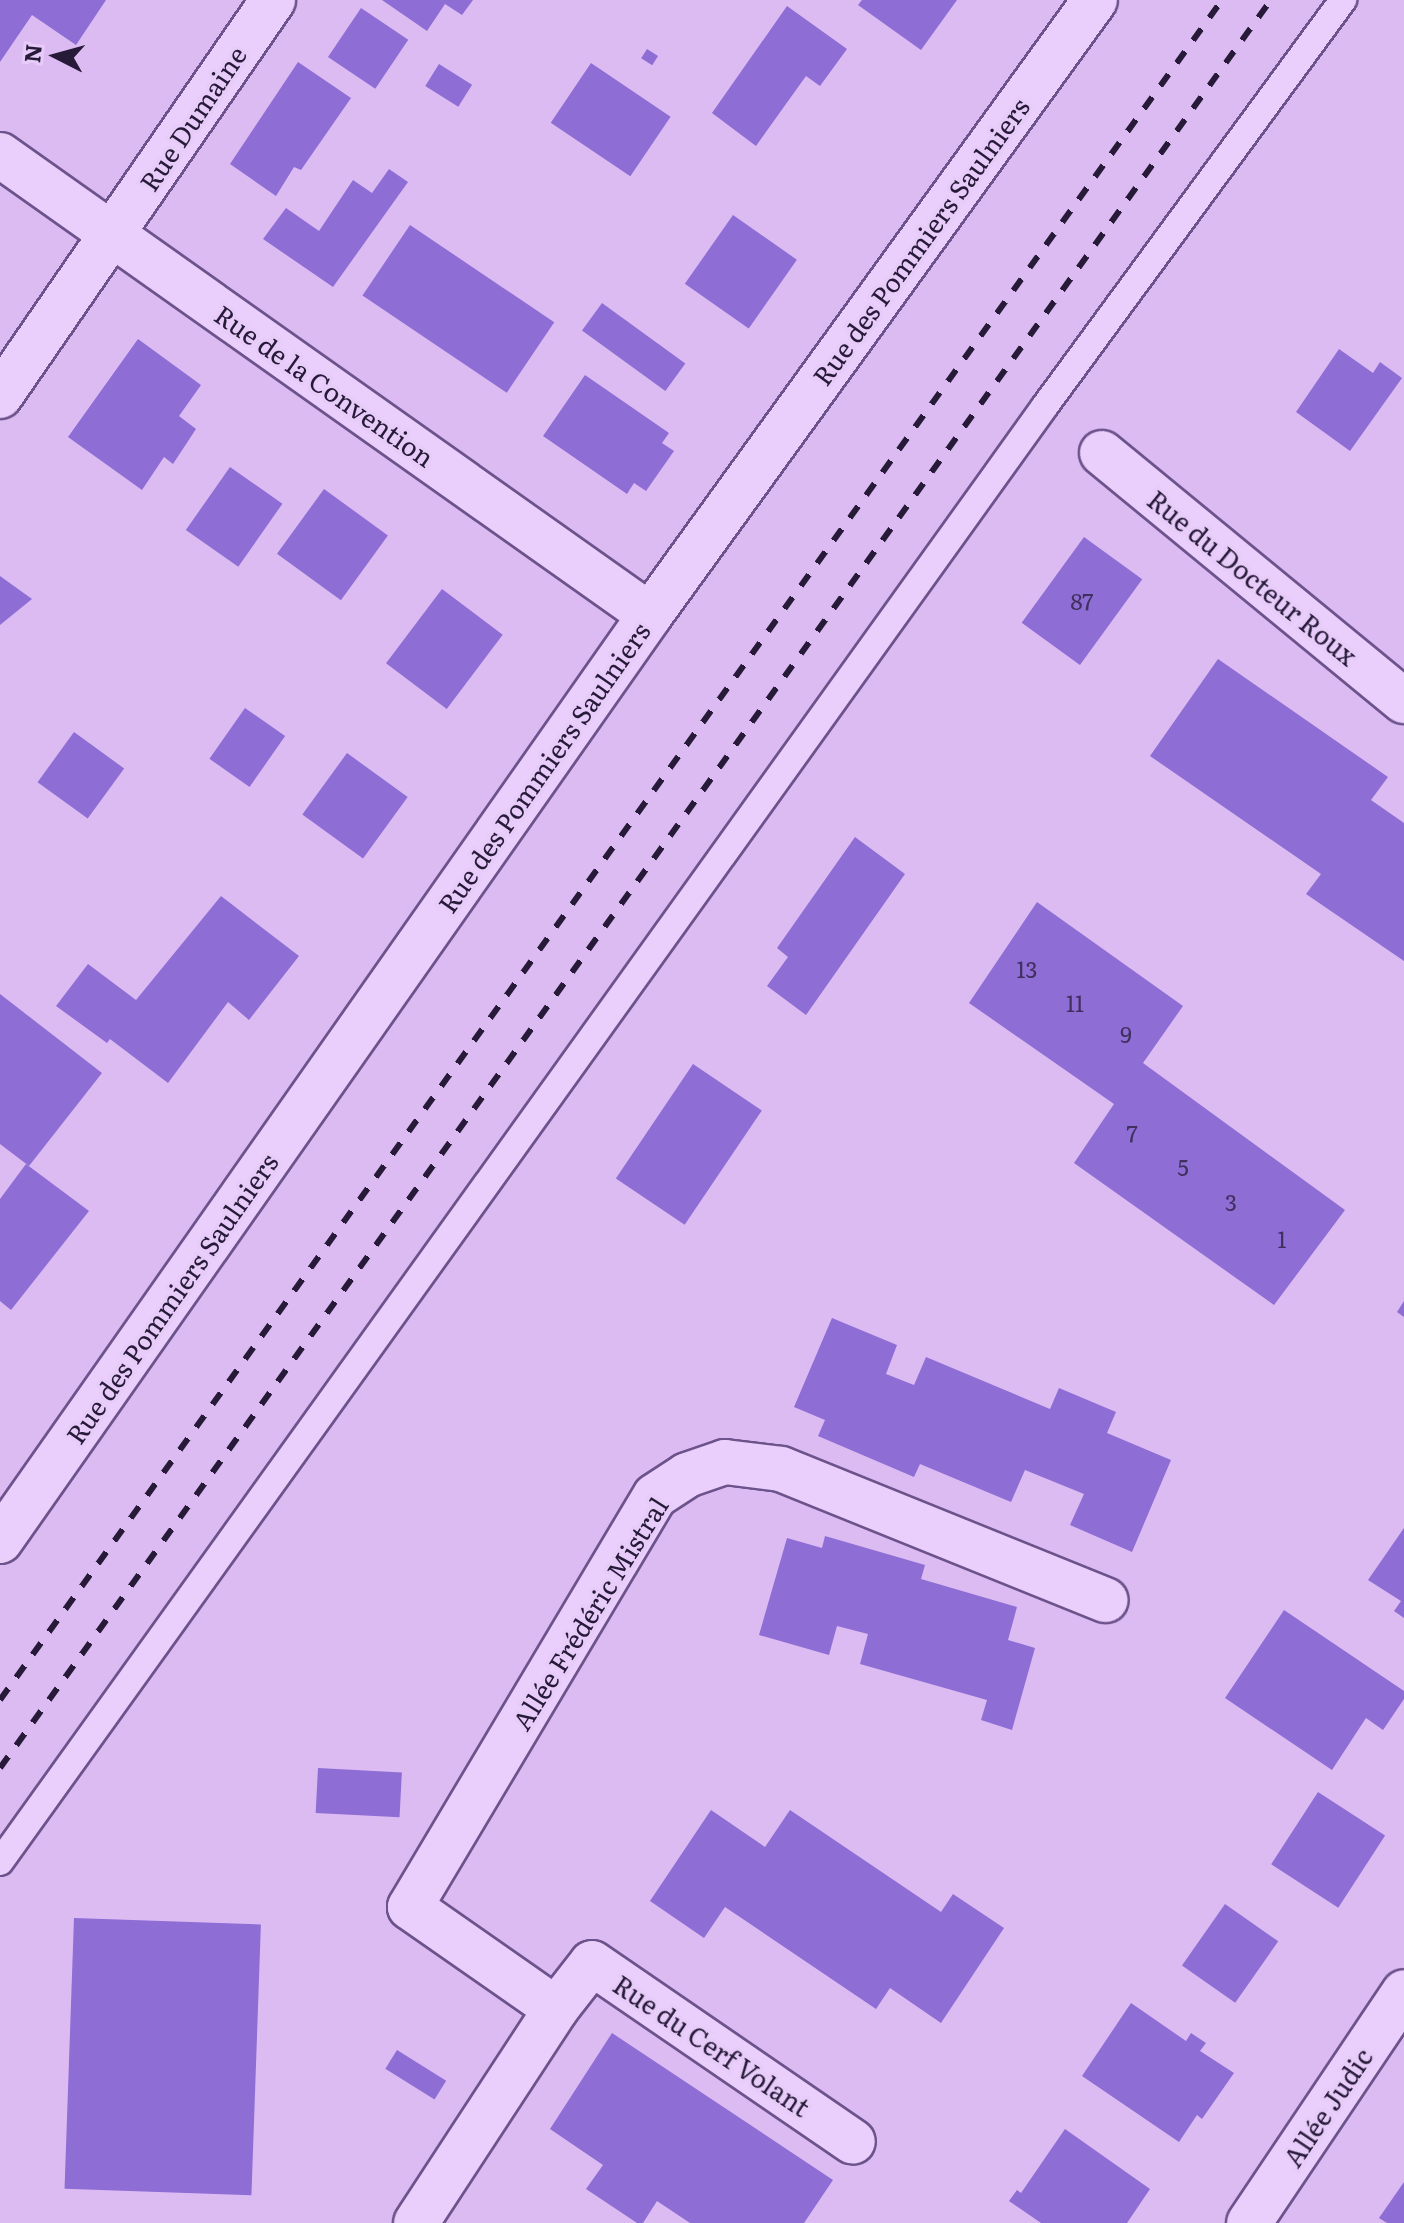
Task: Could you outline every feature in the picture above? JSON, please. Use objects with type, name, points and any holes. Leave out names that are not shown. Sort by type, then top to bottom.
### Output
[{"type":"street","name":"Rue Dumaine","points":[[0,396],[273,0]]},
{"type":"street","name":"Rue des Pommiers Saulniers","points":[[0,1541],[650,615],[1095,0]]},
{"type":"street","name":"Rue de la Convention","points":[[0,155],[650,615]]},
{"type":"street","name":"Rue du Docteur Roux","points":[[1102,453],[1404,701]]},
{"type":"street","name":"Allée Frédéric Mistral","points":[[556,2009],[410,1907],[655,1496],[687,1475],[725,1462],[781,1469],[1106,1600]]},
{"type":"street","name":"Rue du Cerf Volant","points":[[416,2223],[556,2009],[592,1963],[853,2142]]},
{"type":"street","name":"Allée Judic","points":[[1249,2223],[1404,1992]]},
{"type":"lane","points":[[0,1862],[1026,432],[1343,0]]},
{"type":"building","points":[[0,0],[106,0],[76,45],[32,15],[0,62]]},
{"type":"building","points":[[382,0],[473,0],[462,15],[445,4],[427,31]]},
{"type":"building","points":[[862,0],[957,0],[921,50],[858,5]]},
{"type":"building","points":[[787,6],[847,49],[820,86],[806,76],[756,146],[712,113]]},
{"type":"building","points":[[361,8],[408,40],[375,89],[328,57]]},
{"type":"building","points":[[647,49],[658,56],[652,65],[641,58]]},
{"type":"building","points":[[298,62],[351,98],[301,170],[294,167],[276,196],[230,164]]},
{"type":"building","points":[[591,63],[671,117],[630,176],[551,123]]},
{"type":"building","points":[[439,64],[472,85],[458,107],[425,86]]},
{"type":"building","points":[[389,169],[408,182],[333,287],[263,239],[286,208],[319,231],[353,180],[372,193]]},
{"type":"building","points":[[733,215],[797,260],[749,329],[685,284]]},
{"type":"building","points":[[410,225],[554,322],[507,393],[362,295]]},
{"type":"building","points":[[602,303],[685,364],[665,391],[582,331]]},
{"type":"building","points":[[138,339],[201,385],[179,416],[196,429],[173,464],[164,457],[142,490],[68,437]]},
{"type":"building","points":[[1339,349],[1373,373],[1380,362],[1402,378],[1350,451],[1296,412]]},
{"type":"building","points":[[585,375],[669,433],[662,443],[674,451],[646,491],[634,483],[627,494],[543,436]]},
{"type":"building","points":[[230,467],[282,504],[238,567],[186,530]]},
{"type":"building","points":[[324,489],[388,535],[341,600],[277,554]]},
{"type":"building","points":[[1084,537],[1142,579],[1080,665],[1022,623]]},
{"type":"building","points":[[0,576],[32,599],[0,625]]},
{"type":"building","points":[[442,589],[503,635],[447,709],[386,663]]},
{"type":"building","points":[[1218,659],[1388,777],[1371,800],[1404,823],[1404,961],[1306,894],[1321,874],[1150,756]]},
{"type":"building","points":[[245,708],[285,736],[250,787],[209,759]]},
{"type":"building","points":[[74,732],[124,768],[88,819],[38,782]]},
{"type":"building","points":[[347,753],[408,797],[363,859],[302,814]]},
{"type":"building","points":[[855,837],[905,874],[806,1015],[767,986],[788,957],[777,948]]},
{"type":"building","points":[[221,896],[299,956],[249,1020],[228,1002],[168,1083],[110,1039],[107,1043],[56,1006],[88,964],[136,1000]]},
{"type":"building","points":[[1037,902],[1183,1006],[1143,1063],[1345,1210],[1274,1305],[1074,1163],[1114,1104],[969,1003]]},
{"type":"building","points":[[0,994],[102,1073],[29,1166],[0,1144]]},
{"type":"building","points":[[693,1064],[762,1110],[685,1225],[616,1178]]},
{"type":"building","points":[[26,1164],[89,1211],[11,1310],[0,1301],[0,1199]]},
{"type":"building","points":[[1404,1301],[1404,1317],[1397,1312]]},
{"type":"building","points":[[832,1318],[897,1345],[886,1374],[914,1385],[926,1357],[1050,1409],[1059,1388],[1116,1412],[1107,1433],[1171,1460],[1132,1552],[1070,1525],[1084,1494],[1025,1470],[1011,1502],[920,1464],[914,1477],[818,1436],[825,1420],[794,1407]]},
{"type":"building","points":[[1404,1528],[1404,1618],[1394,1611],[1401,1601],[1368,1580]]},
{"type":"building","points":[[825,1536],[925,1565],[921,1579],[1017,1607],[1008,1640],[1035,1648],[1012,1730],[981,1720],[987,1700],[860,1664],[868,1634],[837,1626],[829,1655],[759,1635],[787,1538],[822,1548]]},
{"type":"building","points":[[1284,1610],[1404,1691],[1404,1699],[1383,1730],[1366,1718],[1332,1770],[1225,1698]]},
{"type":"building","points":[[318,1768],[402,1772],[400,1817],[316,1813]]},
{"type":"building","points":[[1318,1792],[1385,1836],[1338,1908],[1271,1864]]},
{"type":"building","points":[[711,1810],[765,1847],[790,1810],[941,1912],[953,1894],[1004,1928],[941,2023],[890,1988],[876,2009],[725,1907],[704,1938],[650,1901]]},
{"type":"building","points":[[1225,1904],[1278,1941],[1235,2003],[1182,1965]]},
{"type":"building","points":[[74,1918],[261,1925],[251,2195],[65,2189]]},
{"type":"building","points":[[1131,2003],[1186,2041],[1191,2033],[1206,2043],[1200,2051],[1234,2073],[1202,2119],[1197,2115],[1179,2142],[1082,2076]]},
{"type":"building","points":[[612,2033],[833,2180],[804,2223],[690,2223],[657,2201],[643,2223],[637,2223],[586,2189],[603,2165],[550,2129]]},
{"type":"building","points":[[397,2050],[446,2081],[435,2099],[385,2069]]},
{"type":"building","points":[[1065,2129],[1150,2189],[1127,2223],[1041,2223],[1009,2201],[1017,2190],[1021,2193]]},
{"type":"building","points":[[1404,2182],[1404,2223],[1387,2223],[1379,2218]]},
{"type":"railway","points":[[0,1700],[1222,0]]},
{"type":"railway","points":[[0,1768],[1271,0]]}]
